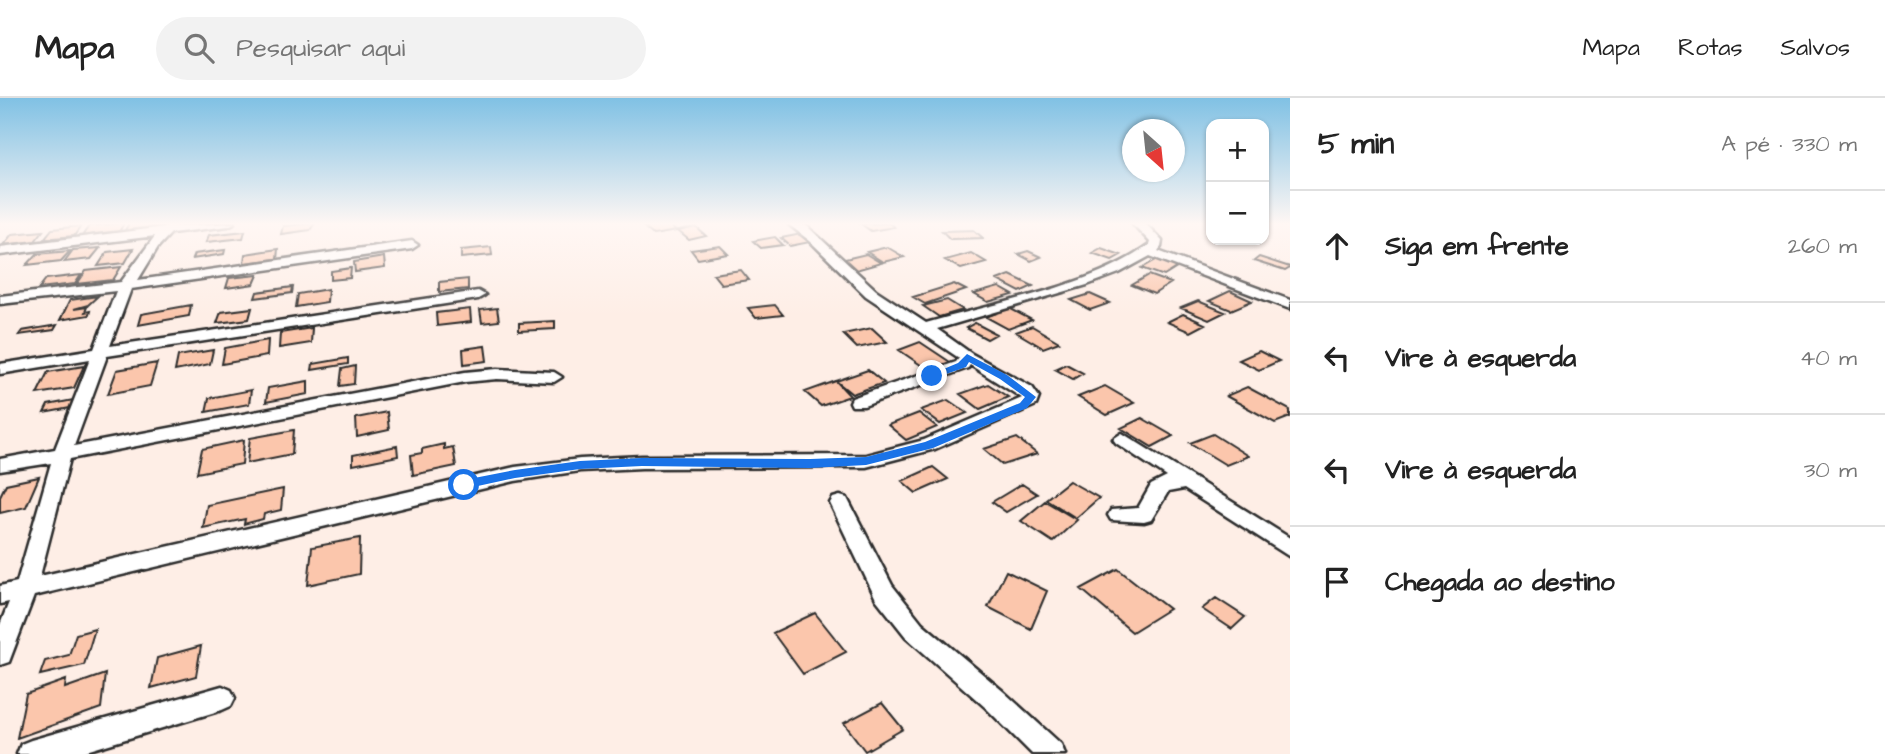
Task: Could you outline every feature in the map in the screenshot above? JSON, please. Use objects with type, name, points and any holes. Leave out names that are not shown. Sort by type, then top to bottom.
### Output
[{"type":"street","points":[[0,654],[26,589],[62,455],[99,352],[125,286],[139,274],[150,254]]},
{"type":"street","points":[[0,300],[125,286],[352,254]]},
{"type":"street","points":[[0,596],[515,474],[580,465],[642,462],[866,461],[899,454],[940,440],[1030,401],[1031,397],[1026,391],[967,357],[873,295],[829,254]]},
{"type":"street","points":[[925,328],[1097,276],[1146,254]]},
{"type":"street","points":[[1154,254],[1290,305]]},
{"type":"street","points":[[0,369],[478,295]]},
{"type":"street","points":[[858,402],[962,365],[967,357]]},
{"type":"street","points":[[0,465],[465,377],[496,374],[554,377]]},
{"type":"street","points":[[1122,439],[1290,549]]},
{"type":"street","points":[[1118,515],[1144,515],[1159,486],[1166,482],[1186,482]]},
{"type":"street","points":[[840,503],[863,555],[884,592],[914,630],[995,700],[1051,754]]},
{"type":"street","points":[[31,754],[222,698]]},
{"type":"building","points":[[37,254],[68,254],[61,261],[27,265]]},
{"type":"building","points":[[70,254],[95,254],[91,259],[64,262]]},
{"type":"building","points":[[106,254],[130,254],[125,263],[98,266]]},
{"type":"building","points":[[197,254],[224,254],[192,259]]},
{"type":"building","points":[[245,254],[278,254],[277,259],[244,263]]},
{"type":"building","points":[[461,254],[492,255],[461,258]]},
{"type":"building","points":[[694,254],[728,254],[698,259]]},
{"type":"building","points":[[866,254],[881,263],[856,270],[841,260]]},
{"type":"building","points":[[870,254],[898,254],[904,257],[883,262]]},
{"type":"building","points":[[972,254],[986,262],[961,269],[945,260]]},
{"type":"building","points":[[1018,254],[1034,254],[1041,257],[1031,261]]},
{"type":"building","points":[[1094,254],[1121,255],[1112,260]]},
{"type":"building","points":[[384,257],[385,268],[355,272],[354,262]]},
{"type":"building","points":[[1259,257],[1290,268],[1285,271],[1254,261]]},
{"type":"building","points":[[1158,259],[1180,266],[1164,276],[1142,268]]},
{"type":"building","points":[[121,267],[113,280],[77,284],[86,271]]},
{"type":"building","points":[[351,268],[350,278],[331,280],[331,271]]},
{"type":"building","points":[[741,270],[749,280],[721,284],[713,274]]},
{"type":"building","points":[[81,275],[75,284],[39,288],[46,279]]},
{"type":"building","points":[[258,275],[254,284],[226,288],[229,278]]},
{"type":"building","points":[[1010,275],[1033,286],[1020,292],[997,280]]},
{"type":"building","points":[[1149,275],[1171,283],[1154,294],[1132,285]]},
{"type":"building","points":[[468,279],[468,289],[439,292],[439,282]]},
{"type":"building","points":[[954,284],[966,290],[925,304],[913,297]]},
{"type":"building","points":[[293,287],[292,293],[255,298],[257,292]]},
{"type":"building","points":[[999,287],[1013,295],[988,302],[974,294]]},
{"type":"building","points":[[328,289],[327,302],[296,307],[298,294]]},
{"type":"building","points":[[1230,291],[1252,301],[1231,310],[1209,301]]},
{"type":"building","points":[[1090,294],[1110,303],[1090,310],[1071,300]]},
{"type":"building","points":[[98,296],[88,305],[74,309],[87,307],[85,312],[90,311],[89,315],[60,320],[70,300]]},
{"type":"building","points":[[947,300],[963,310],[939,317],[923,306]]},
{"type":"building","points":[[1198,301],[1225,312],[1209,320],[1181,308]]},
{"type":"building","points":[[191,305],[189,316],[138,325],[141,314]]},
{"type":"building","points":[[775,305],[783,315],[756,318],[748,308]]},
{"type":"building","points":[[252,308],[249,319],[217,323],[221,312]]},
{"type":"building","points":[[497,308],[499,321],[482,323],[480,310]]},
{"type":"building","points":[[1009,308],[1032,320],[1008,329],[986,317]]},
{"type":"building","points":[[470,309],[471,322],[437,326],[436,313]]},
{"type":"building","points":[[1183,314],[1205,324],[1190,332],[1167,322]]},
{"type":"building","points":[[555,321],[555,329],[519,331],[519,323]]},
{"type":"building","points":[[975,323],[996,334],[987,339],[966,328]]},
{"type":"building","points":[[57,325],[54,330],[19,335],[22,331]]},
{"type":"building","points":[[1032,326],[1059,342],[1043,348],[1016,332]]},
{"type":"building","points":[[312,328],[311,343],[279,348],[280,333]]},
{"type":"building","points":[[872,328],[887,342],[857,348],[843,334]]},
{"type":"building","points":[[268,340],[267,356],[222,364],[225,348]]},
{"type":"building","points":[[920,342],[950,362],[928,370],[899,350]]},
{"type":"building","points":[[485,346],[487,361],[464,364],[463,349]]},
{"type":"building","points":[[213,350],[210,364],[175,371],[178,356]]},
{"type":"building","points":[[1259,351],[1279,361],[1259,370],[1239,360]]},
{"type":"building","points":[[348,358],[348,364],[312,370],[313,364]]},
{"type":"building","points":[[157,363],[150,386],[108,394],[117,370]]},
{"type":"building","points":[[1066,364],[1083,373],[1073,379],[1055,369]]},
{"type":"building","points":[[84,366],[74,388],[37,394],[48,372]]},
{"type":"building","points":[[355,366],[354,384],[340,386],[342,369]]},
{"type":"building","points":[[868,370],[884,383],[852,394],[836,381]]},
{"type":"building","points":[[308,381],[308,394],[266,402],[268,388]]},
{"type":"building","points":[[836,381],[850,396],[821,406],[805,392]]},
{"type":"building","points":[[988,384],[1008,397],[980,409],[960,394]]},
{"type":"building","points":[[1105,386],[1134,403],[1107,415],[1078,397]]},
{"type":"building","points":[[1247,387],[1290,410],[1290,417],[1275,423],[1226,396]]},
{"type":"building","points":[[251,390],[249,404],[206,412],[209,398]]},
{"type":"building","points":[[73,400],[70,408],[44,413],[48,405]]},
{"type":"building","points":[[948,400],[967,413],[940,424],[921,410]]},
{"type":"building","points":[[387,412],[389,430],[357,437],[356,418]]},
{"type":"building","points":[[919,413],[937,427],[906,440],[888,425]]},
{"type":"building","points":[[1142,418],[1173,436],[1152,447],[1121,428]]},
{"type":"building","points":[[294,430],[292,454],[247,463],[250,438]]},
{"type":"building","points":[[1213,434],[1248,456],[1226,465],[1190,443]]},
{"type":"building","points":[[1017,438],[1037,454],[1003,465],[984,449]]},
{"type":"building","points":[[244,440],[242,464],[197,473],[202,449]]},
{"type":"building","points":[[444,444],[444,449],[453,447],[456,466],[413,475],[411,455],[422,453],[422,449]]},
{"type":"building","points":[[397,446],[398,456],[353,465],[353,455]]},
{"type":"building","points":[[933,467],[948,479],[916,493],[902,481]]},
{"type":"building","points":[[39,477],[26,507],[0,513],[0,496],[6,484]]},
{"type":"building","points":[[1069,481],[1099,498],[1076,518],[1046,499]]},
{"type":"building","points":[[1022,484],[1037,494],[1006,512],[992,502]]},
{"type":"building","points":[[283,489],[281,510],[264,514],[263,519],[244,524],[245,519],[203,528],[207,505]]},
{"type":"building","points":[[1045,501],[1077,520],[1053,542],[1021,521]]},
{"type":"building","points":[[360,538],[359,574],[308,585],[312,547]]},
{"type":"building","points":[[1118,569],[1169,609],[1132,632],[1081,589]]},
{"type":"building","points":[[1006,571],[1047,591],[1031,629],[988,607]]},
{"type":"building","points":[[1216,598],[1245,617],[1232,629],[1202,609]]},
{"type":"building","points":[[815,613],[846,652],[803,674],[773,633]]},
{"type":"building","points":[[95,629],[84,665],[40,675],[45,661],[69,655],[76,634]]},
{"type":"building","points":[[201,646],[196,676],[151,688],[157,658]]},
{"type":"building","points":[[105,674],[101,708],[17,738],[26,694],[66,680],[65,688]]},
{"type":"building","points":[[882,703],[903,729],[865,751],[844,723]]},
{"type":"route","points":[[464,485],[515,474],[580,465],[710,461],[866,461],[929,445],[1024,405],[1031,397],[1004,377],[967,357],[962,365],[932,376]]}]
